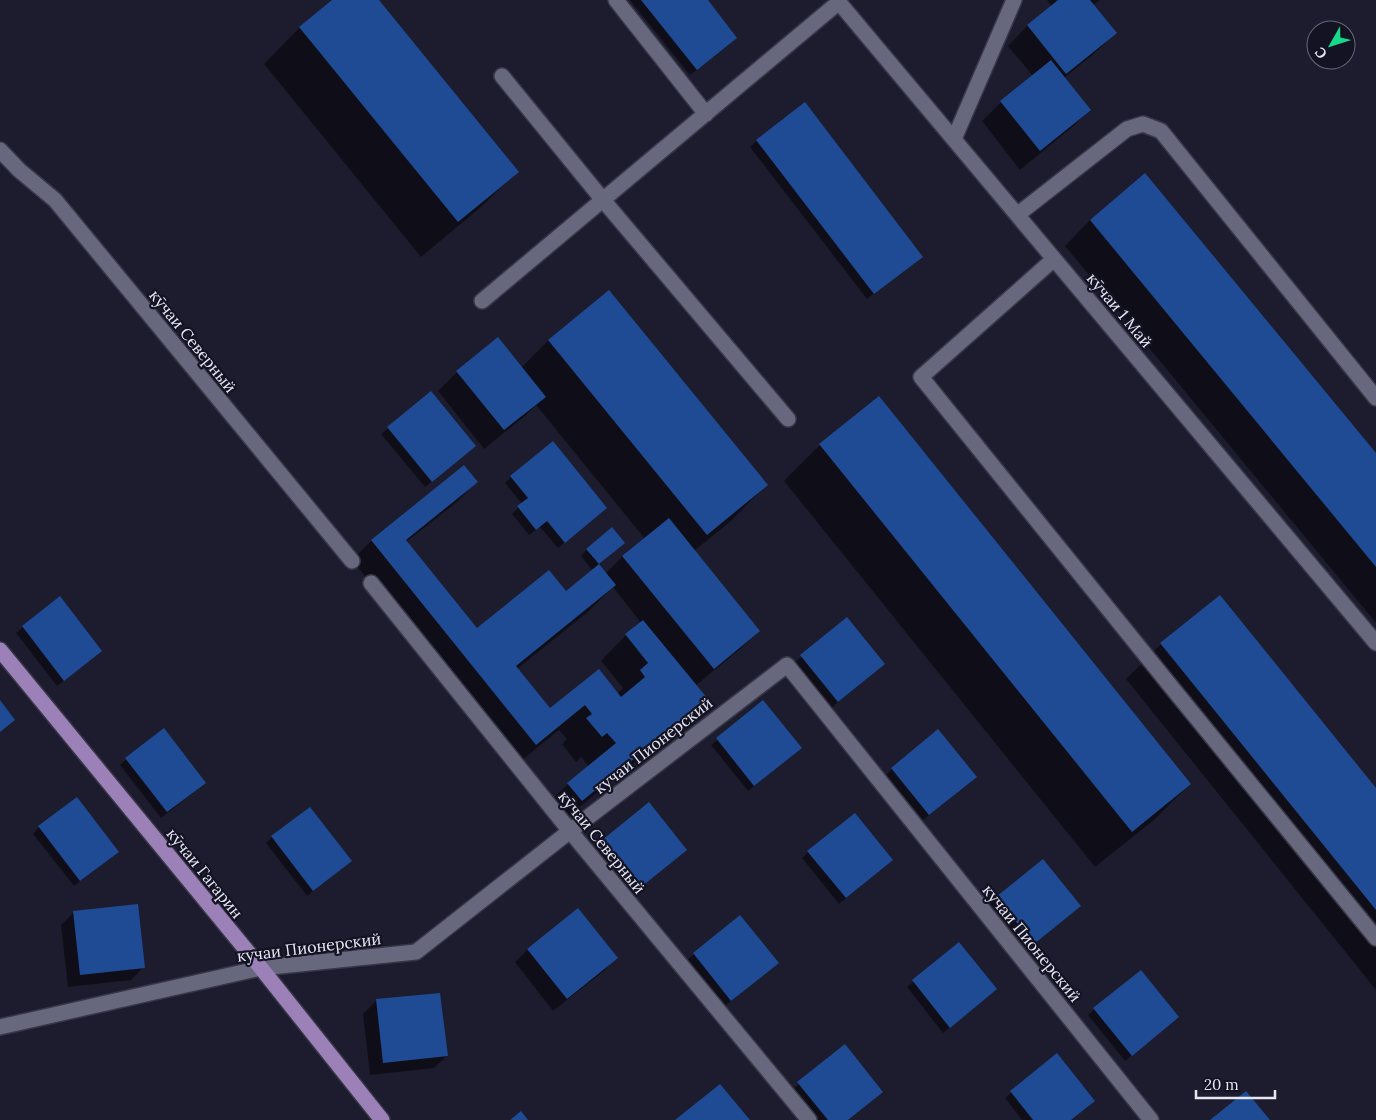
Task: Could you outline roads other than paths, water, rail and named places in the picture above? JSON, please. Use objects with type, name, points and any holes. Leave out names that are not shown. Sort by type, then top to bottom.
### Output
[{"type":"main road","name":"кӯчаи Гагарин","points":[[0,650],[261,968],[382,1120]]},
{"type":"street","points":[[616,0],[706,114]]},
{"type":"street","points":[[954,139],[1014,0]]},
{"type":"street","points":[[482,301],[838,1]]},
{"type":"street","name":"кӯчаи 1 Май","points":[[838,1],[1376,643]]},
{"type":"street","points":[[502,76],[603,200],[788,419]]},
{"type":"street","points":[[1017,215],[1127,130],[1143,124],[1161,131],[1376,398]]},
{"type":"street","name":"кӯчаи Северный","points":[[0,150],[19,170],[55,200],[352,561]]},
{"type":"street","points":[[1054,259],[921,377],[1376,938]]},
{"type":"street","name":"кӯчаи Северный","points":[[370,583],[570,831],[809,1120]]},
{"type":"street","name":"кучаи Пионерский","points":[[0,1027],[261,968],[416,952],[786,665],[1151,1120]]}]
